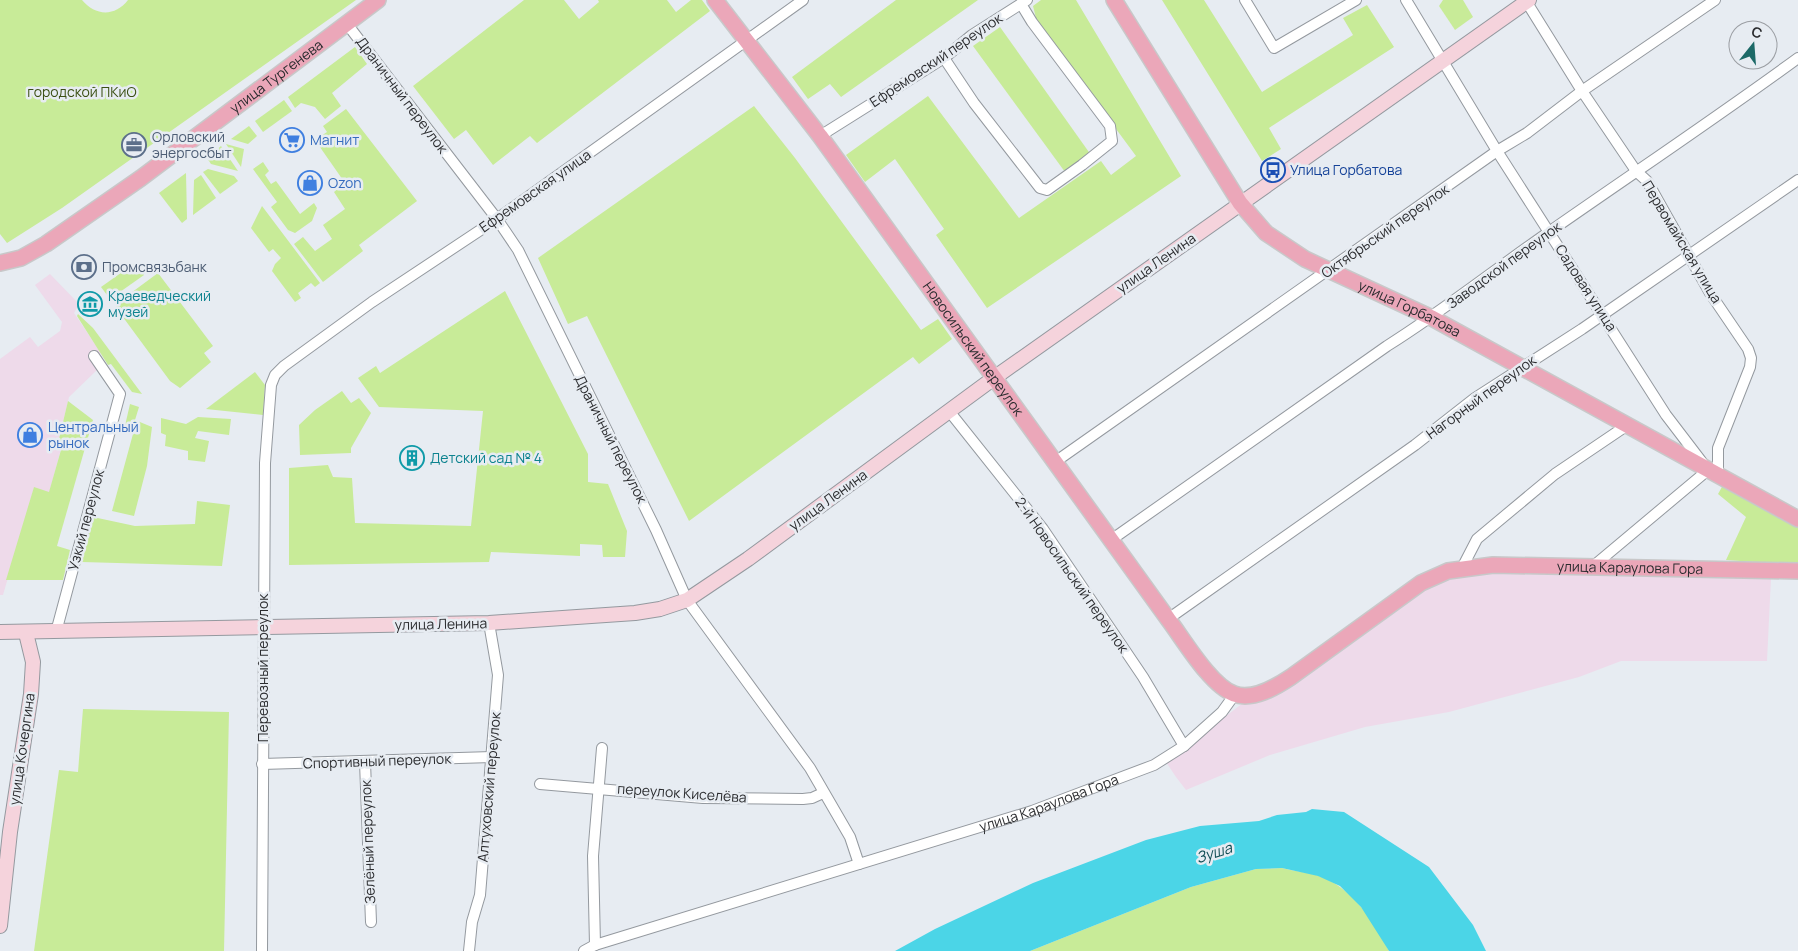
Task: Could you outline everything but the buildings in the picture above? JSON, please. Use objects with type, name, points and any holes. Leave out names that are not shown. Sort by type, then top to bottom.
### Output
[{"type":"main road","name":"улица Тургенева","points":[[1,264],[21,258],[54,238],[141,178],[378,0]]},
{"type":"main road","name":"Новосильский переулок","points":[[714,0],[820,136],[1168,619],[1218,684],[1235,694]]},
{"type":"main road","name":"улица Горбатова","points":[[1114,0],[1240,203],[1255,222],[1273,238],[1305,259],[1432,318],[1798,519]]},
{"type":"main road","name":"улица Ленина","points":[[0,632],[489,623],[635,613],[660,609],[687,600],[748,559],[994,378],[1527,0]]},
{"type":"main road","name":"улица Караулова Гора","points":[[1235,694],[1259,693],[1272,689],[1421,583],[1448,571],[1494,565],[1798,571]]},
{"type":"main road","name":"улица Кочергина","points":[[0,926],[10,832],[31,694],[33,662],[26,633]]},
{"type":"street","name":"Ефремовская улица","points":[[271,385],[275,375],[284,366],[372,302],[497,219],[803,0]]},
{"type":"street","points":[[1245,0],[1274,48],[1356,0]]},
{"type":"street","name":"Садовая улица","points":[[1406,0],[1441,61],[1497,151],[1666,414],[1713,473]]},
{"type":"street","name":"Первомайская улица","points":[[1527,0],[1582,91],[1636,171],[1652,189],[1687,255],[1748,349],[1751,358],[1750,367],[1718,448],[1713,473]]},
{"type":"street","name":"Октябрьский переулок","points":[[1055,462],[1497,151],[1528,133],[1582,91],[1715,0]]},
{"type":"street","points":[[944,58],[974,103],[1040,188],[1047,190],[1082,166],[1112,141],[1110,126],[1032,22],[1024,2]]},
{"type":"street","name":"Ефремовский переулок","points":[[820,136],[944,58],[972,35],[1024,2]]},
{"type":"street","name":"Драничный переулок","points":[[347,24],[497,219],[535,282],[555,329],[656,530],[687,600],[810,768],[850,837],[860,864]]},
{"type":"street","name":"Заводской переулок","points":[[1111,540],[1387,346],[1432,318],[1550,232],[1636,171],[1684,140],[1798,58]]},
{"type":"street","name":"Нагорный переулок","points":[[1168,619],[1521,367],[1602,315],[1798,180]]},
{"type":"street","name":"Узкий переулок","points":[[56,632],[120,394],[94,356]]},
{"type":"street","name":"Перевозный переулок","points":[[262,951],[265,463],[271,385]]},
{"type":"street","name":"2-й Новосильский переулок","points":[[950,411],[1043,529],[1143,677],[1184,746]]},
{"type":"street","points":[[1462,568],[1477,539],[1555,474],[1626,426]]},
{"type":"street","points":[[1590,568],[1713,473]]},
{"type":"street","name":"Алтуховский переулок","points":[[469,951],[472,922],[480,894],[498,675],[489,623]]},
{"type":"street","name":"улица Караулова Гора","points":[[584,951],[595,945],[1032,811],[1154,765],[1184,746],[1222,712],[1235,694]]},
{"type":"street","points":[[595,945],[593,856],[601,787],[602,748]]},
{"type":"street","name":"Спортивный переулок","points":[[262,764],[492,757]]},
{"type":"street","name":"Зелёный переулок","points":[[365,762],[371,922]]},
{"type":"street","name":"переулок Киселёва","points":[[540,784],[601,787],[703,798],[803,799],[812,798],[823,793]]},
{"type":"shaded area","name":"Центральный рынок","points":[[50,274],[79,304],[74,313],[101,353],[92,362],[97,370],[69,397],[58,443],[61,449],[49,493],[34,488],[3,595],[0,595],[0,359],[30,337],[38,347],[60,331],[62,322],[35,285]]},
{"type":"shaded area","points":[[1471,572],[1771,578],[1767,661],[1621,661],[1579,677],[1449,712],[1365,727],[1270,755],[1186,790],[1166,762],[1243,703],[1264,700],[1288,688],[1417,594],[1448,577]]},
{"type":"green space","name":"городской ПКиО","points":[[0,0],[82,0],[99,12],[111,12],[123,6],[128,0],[356,0],[62,208],[7,243],[0,234]]},
{"type":"green space","points":[[524,0],[564,0],[579,19],[599,2],[598,0],[667,0],[676,12],[691,0],[702,0],[710,11],[537,143],[530,136],[493,165],[466,130],[454,139],[413,86]]},
{"type":"green space","points":[[896,0],[978,0],[841,97],[830,84],[808,99],[792,77]]},
{"type":"green space","points":[[1041,0],[1076,0],[1181,176],[987,308],[936,235],[944,229],[895,159],[865,182],[846,155],[928,96],[1019,218],[1101,161],[1111,175],[1136,156],[1037,22],[1033,6]]},
{"type":"green space","points":[[1162,0],[1204,0],[1262,92],[1353,35],[1343,18],[1367,5],[1394,47],[1269,128],[1281,149],[1262,161]]},
{"type":"green space","points":[[1443,0],[1463,0],[1473,17],[1455,30],[1439,6]]},
{"type":"green space","points":[[1000,27],[1091,155],[1065,172],[973,46]]},
{"type":"green space","points":[[355,47],[367,64],[332,93],[341,106],[325,119],[315,107],[301,103],[295,108],[288,97]]},
{"type":"green space","points":[[284,100],[292,111],[263,132],[255,121]]},
{"type":"green space","points":[[754,106],[795,158],[921,330],[938,319],[952,339],[919,364],[913,357],[689,521],[587,316],[568,324],[538,258]]},
{"type":"green space","points":[[346,109],[417,201],[359,245],[363,251],[323,282],[294,244],[303,237],[315,251],[332,239],[323,225],[345,209],[334,192],[345,183],[315,140],[327,132],[323,126]]},
{"type":"green space","points":[[249,126],[257,136],[248,144],[231,139]]},
{"type":"green space","points":[[226,144],[244,149],[241,167]]},
{"type":"green space","points":[[221,146],[238,171],[211,164],[207,158]]},
{"type":"green space","points":[[263,162],[269,171],[265,175],[271,184],[276,181],[300,214],[314,203],[317,208],[312,221],[295,233],[288,230],[271,207],[277,202],[253,169]]},
{"type":"green space","points":[[208,169],[234,176],[238,181],[220,194],[203,172]]},
{"type":"green space","points":[[186,173],[187,219],[182,223],[159,193]]},
{"type":"green space","points":[[201,175],[216,198],[193,215],[194,180]]},
{"type":"green space","points":[[262,206],[320,283],[315,287],[311,283],[298,293],[301,298],[295,302],[272,271],[275,264],[281,258],[273,249],[269,252],[251,228]]},
{"type":"green space","points":[[135,263],[144,275],[110,299],[101,287]]},
{"type":"green space","points":[[158,273],[213,346],[204,353],[211,362],[180,388],[170,381],[117,309],[116,304]]},
{"type":"green space","points":[[505,291],[588,454],[588,482],[608,484],[627,531],[625,557],[603,557],[602,545],[580,544],[580,556],[491,552],[489,562],[289,565],[289,468],[328,465],[333,477],[352,478],[355,523],[471,526],[483,411],[379,407],[358,378],[376,366],[380,373]]},
{"type":"green space","points":[[78,314],[93,328],[142,394],[132,392],[111,364],[108,365],[77,316]]},
{"type":"green space","points":[[255,372],[265,385],[263,415],[206,409]]},
{"type":"green space","points":[[342,391],[351,403],[359,398],[371,413],[351,448],[351,453],[300,455],[299,425],[315,410]]},
{"type":"green space","points":[[68,401],[93,420],[57,546],[70,550],[63,580],[6,580],[34,487],[49,492],[61,450],[58,448],[58,443]]},
{"type":"green space","points":[[130,404],[139,407],[135,420],[152,427],[147,466],[134,516],[112,511],[133,434],[124,430]]},
{"type":"green space","points":[[198,417],[231,419],[229,435],[198,431],[195,438],[209,441],[205,462],[188,460],[188,451],[165,446],[166,435],[161,433],[161,418],[186,424]]},
{"type":"green space","points":[[1723,485],[1798,525],[1798,565],[1726,560],[1746,517],[1718,494]]},
{"type":"green space","points":[[197,501],[230,505],[222,566],[82,562],[93,517],[135,526],[195,524]]},
{"type":"green space","points":[[83,709],[229,712],[224,951],[34,951],[59,770],[78,772]]},
{"type":"green space","points":[[1282,868],[1316,875],[1340,887],[1360,905],[1376,927],[1389,951],[1030,951],[1191,887],[1256,869]]},
{"type":"water","name":"Зуша","points":[[1312,809],[1344,812],[1429,867],[1473,925],[1486,951],[1389,951],[1361,907],[1340,886],[1318,876],[1282,868],[1256,869],[1191,887],[1030,951],[895,951],[935,929],[1033,883],[1146,840],[1200,826],[1259,821],[1277,815],[1306,812]]},
{"type":"place","name":"Магнит","points":[[292,140]]},
{"type":"place","name":"Орловский энергосбыт","points":[[134,145]]},
{"type":"place","name":"Улица Горбатова","points":[[1273,170]]},
{"type":"place","name":"Ozon","points":[[310,183]]},
{"type":"place","name":"Промсвязьбанк","points":[[84,267]]},
{"type":"place","name":"Краеведческий музей","points":[[90,304]]},
{"type":"place","name":"Центральный рынок","points":[[30,435]]},
{"type":"place","name":"Детский сад № 4","points":[[412,458]]}]
